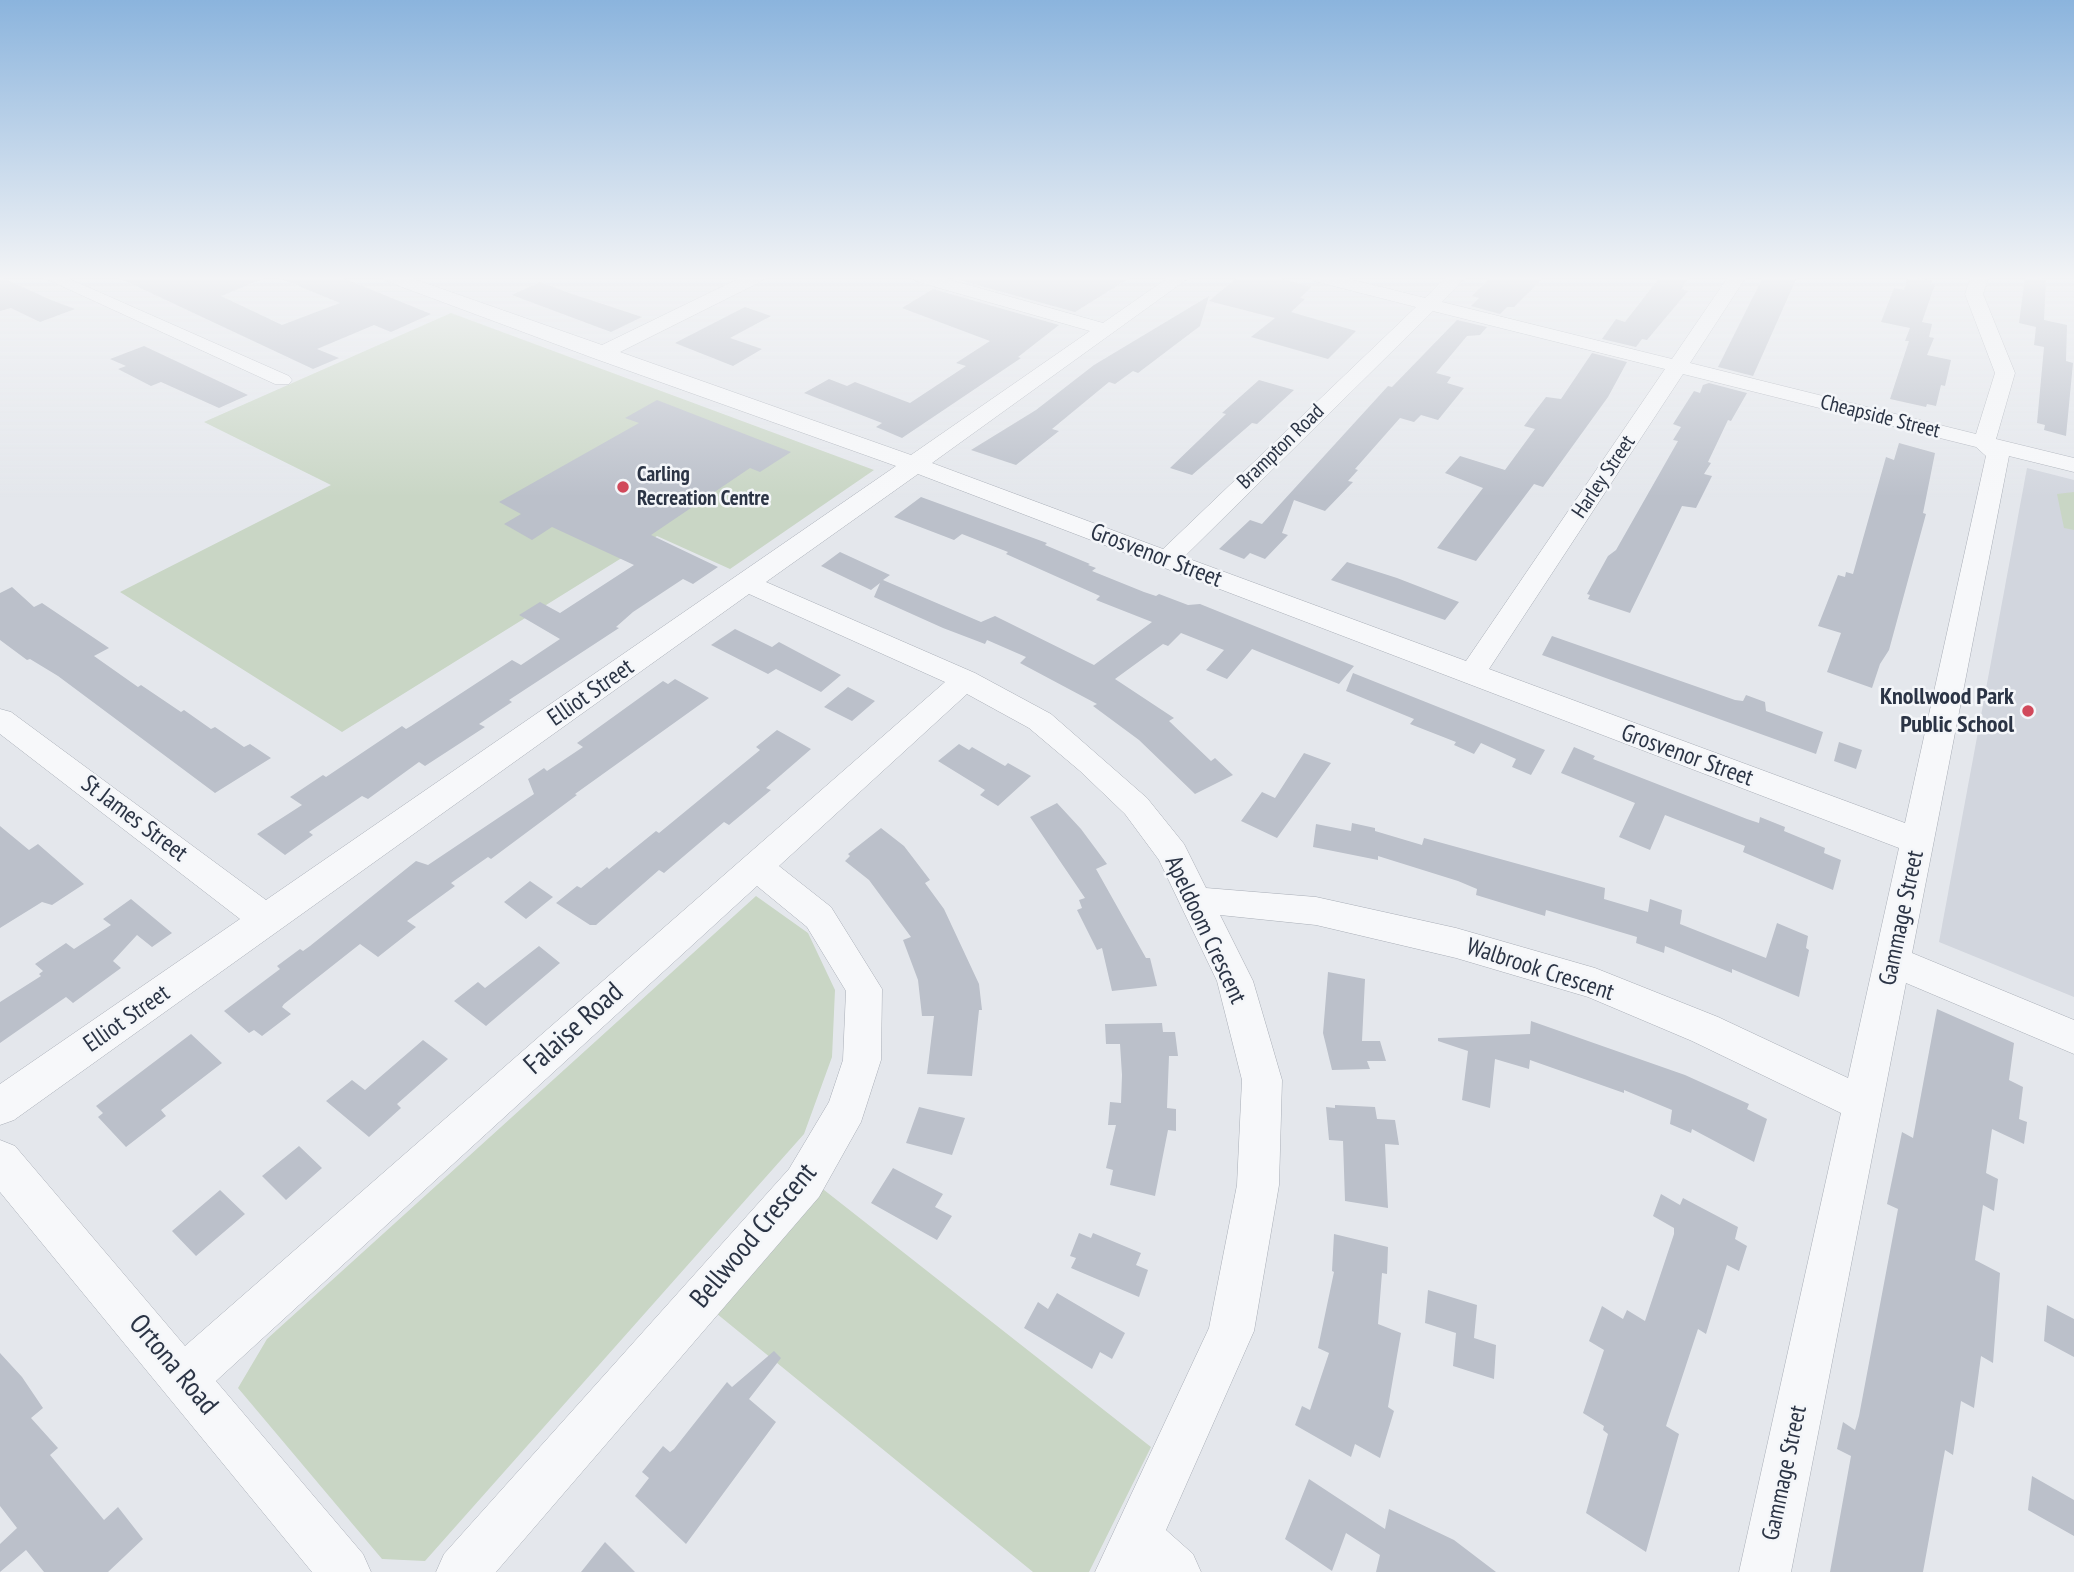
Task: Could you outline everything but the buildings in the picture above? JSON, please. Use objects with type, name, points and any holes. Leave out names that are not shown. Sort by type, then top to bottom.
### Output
[{"type":"street","points":[[216,350],[282,380]]},
{"type":"street","name":"Grosvenor Street","points":[[590,350],[913,464],[1470,676],[1919,842]]},
{"type":"street","points":[[600,354],[607,350]]},
{"type":"street","name":"Elliot Street","points":[[0,1107],[1075,350]]},
{"type":"street","name":"Brampton Road","points":[[1166,560],[1379,350]]},
{"type":"street","name":"Cheapside Street","points":[[1611,350],[2074,465]]},
{"type":"street","name":"Harley Street","points":[[1470,676],[1689,350]]},
{"type":"street","points":[[1984,443],[2005,373],[1996,350]]},
{"type":"street","name":"Gammage Street","points":[[1765,1572],[1998,454],[1984,443]]},
{"type":"street","name":"Apeldoom Crescent","points":[[746,583],[965,680],[1040,722],[1091,762],[1136,806],[1165,844],[1198,902],[1235,981],[1262,1080],[1258,1185],[1231,1331],[1130,1556]]},
{"type":"street","name":"Falaise Road","points":[[184,1378],[965,680]]},
{"type":"street","name":"St James Street","points":[[0,719],[267,920]]},
{"type":"street","name":"Bellwood Crescent","points":[[462,1572],[804,1183],[847,1109],[862,1060],[864,989],[819,917],[756,866]]},
{"type":"street","name":"Walbrook Crescent","points":[[1198,902],[1219,901],[1316,911],[1456,943],[1583,981],[1705,1029],[1863,1104]]},
{"type":"street","points":[[1893,961],[2074,1037]]},
{"type":"street","name":"Ortona Road","points":[[0,1160],[345,1572]]},
{"type":"street","points":[[1130,1556],[1175,1572]]},
{"type":"shaded area","name":"Knollwood Park Public School","points":[[2027,468],[2074,480],[2074,997],[1939,942]]},
{"type":"green space","points":[[366,350],[552,350],[874,470],[730,569],[657,536],[342,732],[120,592],[331,485],[204,422]]},
{"type":"green space","points":[[2074,492],[2074,530],[2064,528],[2057,494]]},
{"type":"green space","points":[[756,896],[808,933],[835,990],[832,1057],[804,1134],[425,1561],[382,1559],[238,1388],[267,1339]]},
{"type":"green space","points":[[819,1186],[1151,1447],[1089,1572],[1033,1572],[711,1309]]},
{"type":"place","name":"Carling Recreation Centre","points":[[623,487]]},
{"type":"place","name":"Knollwood Park Public School","points":[[2028,711]]}]
